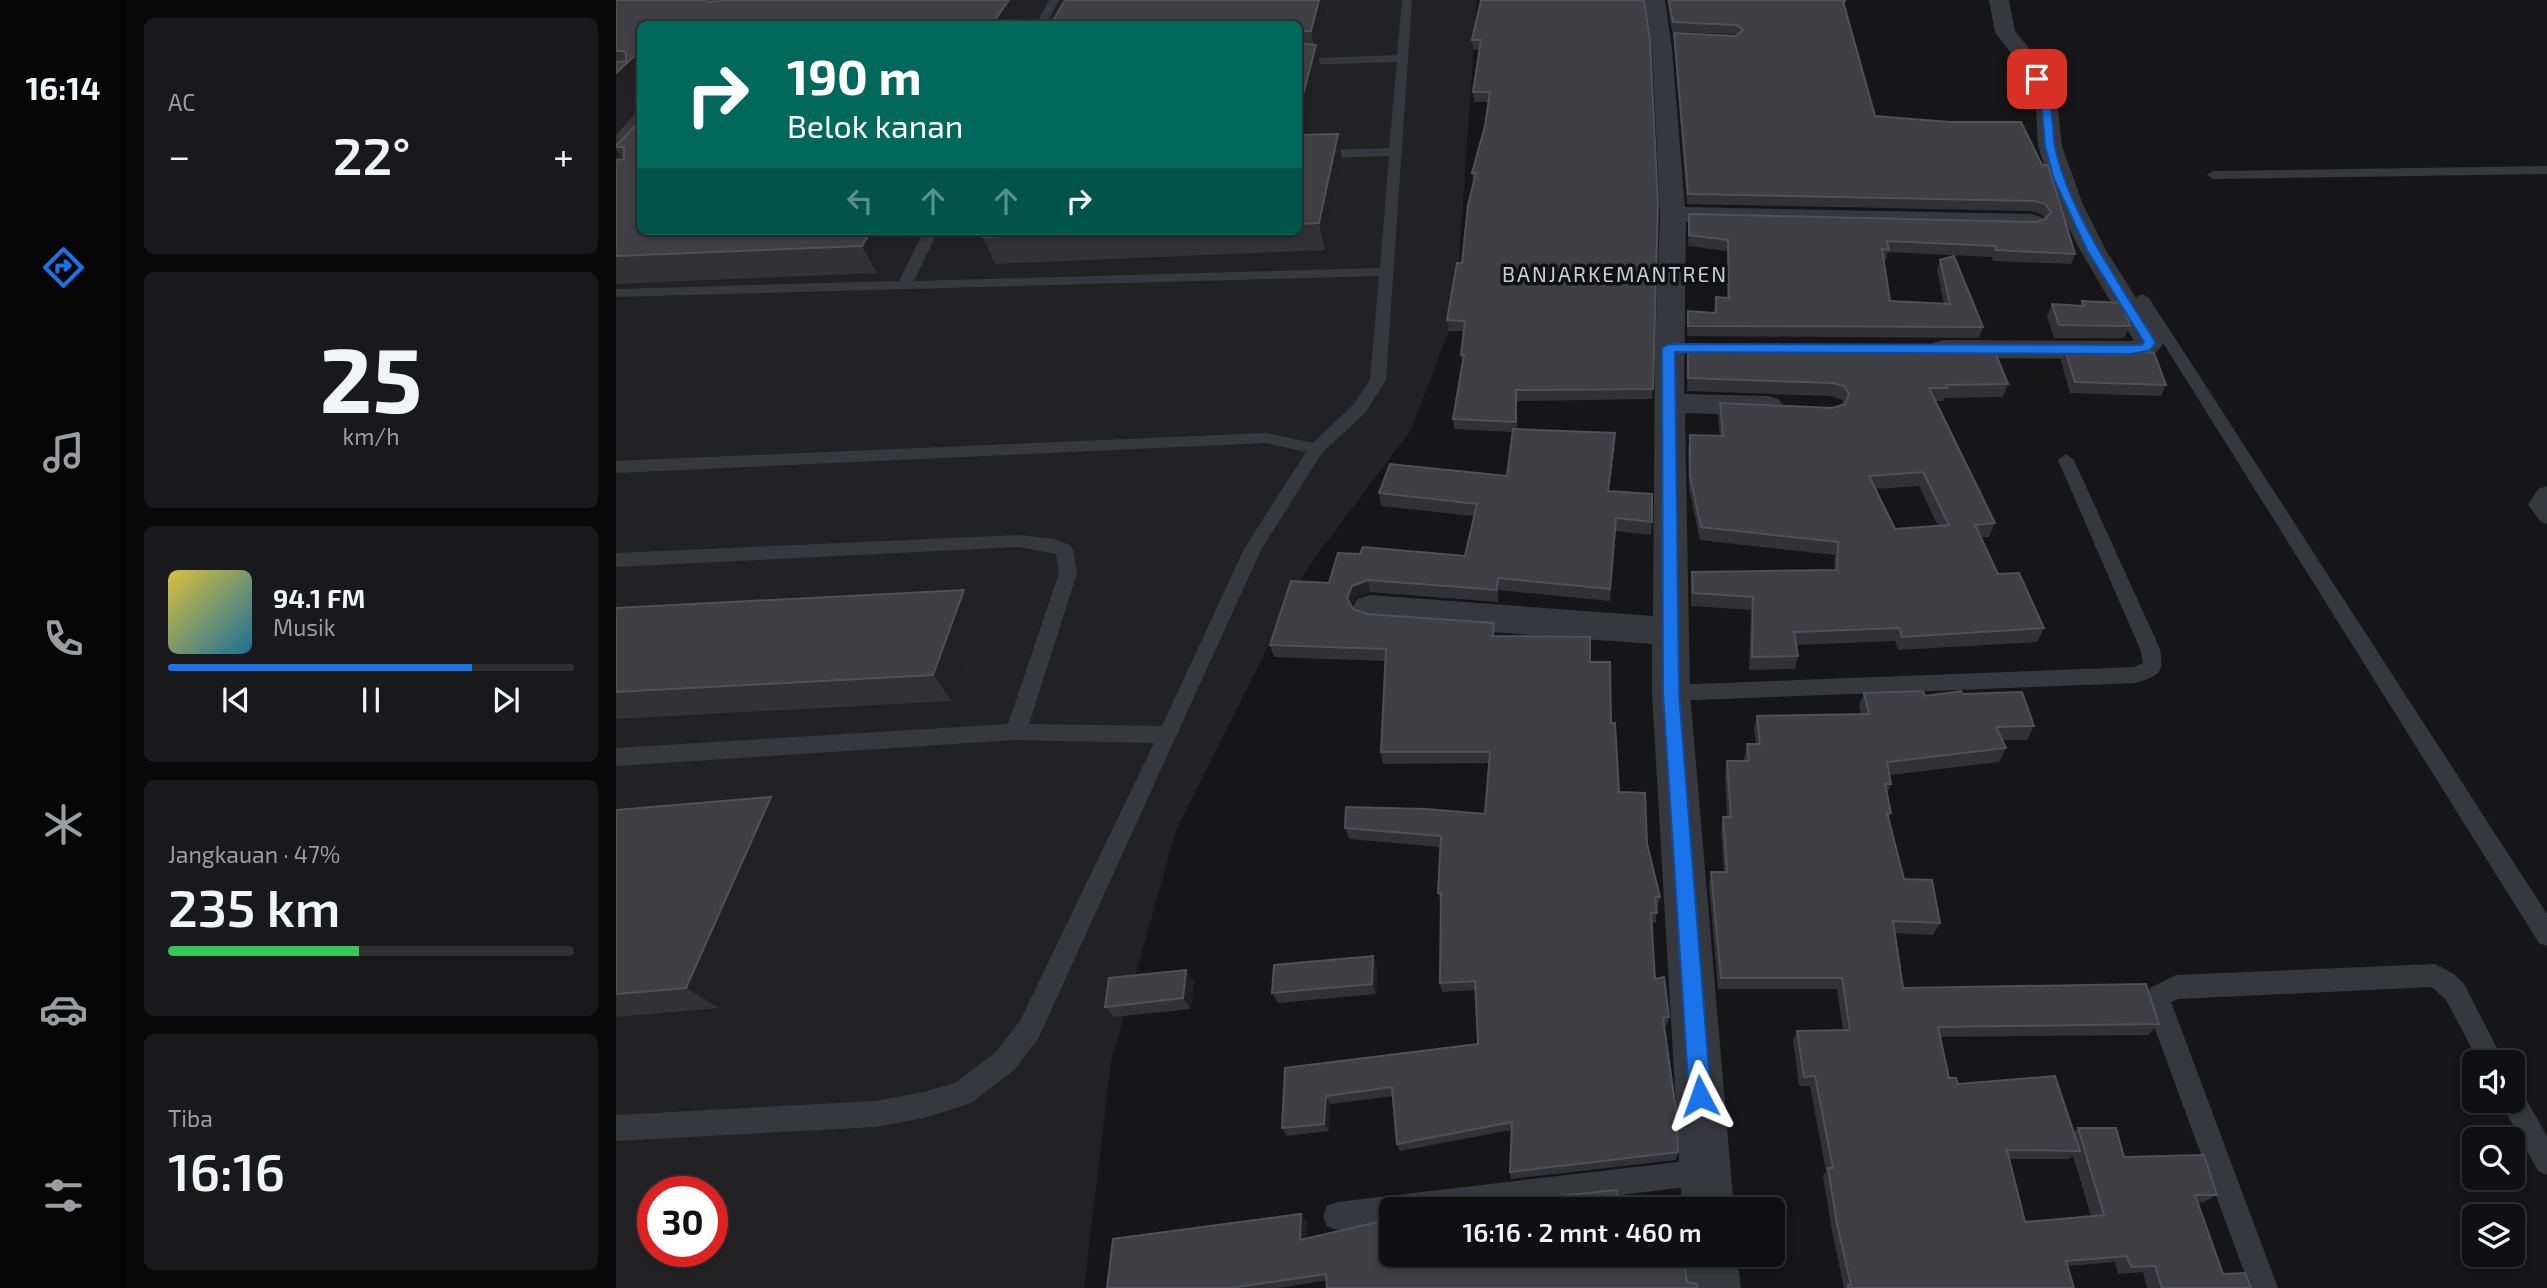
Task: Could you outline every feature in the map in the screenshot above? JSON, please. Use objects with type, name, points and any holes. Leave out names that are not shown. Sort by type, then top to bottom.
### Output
[{"type":"street","points":[[1655,0],[1666,37],[1673,214],[1682,348],[1671,403],[1671,693],[1707,1193]]},
{"type":"street","points":[[1914,349],[2132,350],[2146,348],[2150,343],[2093,250],[2070,205],[2050,146],[2047,109],[2027,59],[2005,32],[1999,0]]},
{"type":"street","points":[[1673,214],[2032,222]]},
{"type":"street","points":[[1671,403],[1802,408]]},
{"type":"street","points":[[1370,609],[1670,631]]},
{"type":"street","points":[[1712,1267],[1713,1288]]},
{"type":"lane","points":[[1043,21],[1054,0]]},
{"type":"lane","points":[[616,1128],[874,1114],[924,1105],[962,1094],[1005,1061],[1029,1030],[1253,549],[1316,449],[1359,409],[1378,380],[1407,0]]},
{"type":"lane","points":[[1302,62],[1403,58]]},
{"type":"lane","points":[[616,142],[637,119]]},
{"type":"lane","points":[[1302,155],[1396,152]]},
{"type":"lane","points":[[2213,175],[2547,170]]},
{"type":"lane","points":[[905,284],[929,235]]},
{"type":"lane","points":[[616,293],[1386,272]]},
{"type":"lane","points":[[2142,299],[2547,935]]},
{"type":"lane","points":[[616,467],[1266,438],[1316,449]]},
{"type":"lane","points":[[1671,693],[2136,675],[2153,667],[2150,649],[2066,460]]},
{"type":"lane","points":[[2547,492],[2537,505],[2547,518]]},
{"type":"lane","points":[[616,560],[1020,541],[1054,545],[1064,550],[1068,573],[1016,732]]},
{"type":"lane","points":[[616,757],[1016,732],[1168,735]]},
{"type":"lane","points":[[2264,1288],[2159,1007],[2159,996],[2176,987],[2435,975],[2455,992],[2486,1050]]},
{"type":"lane","points":[[2520,1113],[2547,1162]]},
{"type":"lane","points":[[1499,1197],[1678,1175],[1707,1193]]},
{"type":"lane","points":[[1337,1216],[1379,1212]]},
{"type":"shaded area","points":[[616,0],[1477,0],[1455,315],[1411,430],[1308,567],[1176,830],[1111,1062],[1084,1288],[616,1288]]},
{"type":"building","points":[[616,0],[1009,0],[994,21],[637,21],[637,54],[616,73],[616,62],[626,61],[626,54],[624,51],[616,51]]},
{"type":"building","points":[[1065,0],[1319,0],[1311,31],[1302,31],[1302,21],[1053,21]]},
{"type":"building","points":[[1481,0],[1644,0],[1650,40],[1658,204],[1653,389],[1516,390],[1516,422],[1453,419],[1464,355],[1461,355],[1465,321],[1447,320],[1457,263],[1462,263],[1468,205],[1476,173],[1472,173],[1485,126],[1490,92],[1473,92],[1481,40],[1472,40]]},
{"type":"building","points":[[1669,0],[1845,0],[1843,1],[1875,116],[1950,122],[2021,122],[2042,165],[2048,165],[2075,254],[1996,250],[1995,246],[1887,241],[1889,250],[1882,249],[1890,301],[1950,304],[1940,260],[1954,256],[1983,327],[1688,326],[1688,311],[1716,313],[1716,297],[1729,298],[1728,240],[1689,235],[1689,214],[2035,222],[2045,219],[2051,212],[2045,204],[2035,201],[1688,194],[1674,33],[1736,36],[1743,30],[1736,25],[1673,22]]},
{"type":"building","points":[[1302,43],[1316,45],[1302,99]]},
{"type":"building","points":[[637,124],[637,235],[869,235],[862,246],[616,256],[616,160],[624,159],[624,147],[616,146]]},
{"type":"building","points":[[1338,134],[1319,223],[1302,224],[1302,135]]},
{"type":"building","points":[[984,235],[1028,235],[983,237]]},
{"type":"building","points":[[2082,301],[2122,303],[2130,326],[2059,325],[2052,304],[2084,306]]},
{"type":"building","points":[[1688,346],[1993,347],[2008,384],[1946,385],[1947,388],[1929,388],[1995,523],[1975,525],[1998,574],[2019,573],[2044,628],[1902,637],[1899,628],[1794,632],[1798,656],[1752,657],[1753,597],[1693,593],[1692,572],[1837,570],[1838,542],[1701,527],[1690,476],[1690,435],[1723,436],[1720,403],[1832,408],[1845,404],[1849,394],[1844,386],[1832,383],[1688,378]],"holes":[[[1923,472],[1949,525],[1895,529],[1869,476]]]},
{"type":"building","points":[[2065,350],[2138,350],[2154,353],[2166,385],[2075,382]]},
{"type":"building","points":[[1513,429],[1615,433],[1608,491],[1652,494],[1652,522],[1616,518],[1610,589],[1498,578],[1497,590],[1368,580],[1352,586],[1347,598],[1353,609],[1367,614],[1494,623],[1493,636],[1590,637],[1590,662],[1610,662],[1611,723],[1615,723],[1619,792],[1645,793],[1647,844],[1660,897],[1655,897],[1657,913],[1651,913],[1655,979],[1664,977],[1669,1017],[1663,1018],[1676,1111],[1678,1152],[1510,1172],[1512,1122],[1397,1144],[1392,1087],[1326,1096],[1324,1124],[1282,1128],[1285,1068],[1478,1044],[1475,981],[1440,983],[1441,893],[1438,893],[1441,836],[1345,828],[1346,807],[1485,814],[1490,752],[1381,752],[1386,649],[1270,645],[1291,581],[1329,583],[1338,553],[1360,554],[1363,547],[1465,556],[1477,504],[1379,493],[1390,464],[1507,476]]},
{"type":"building","points":[[964,590],[933,675],[616,692],[616,608]]},
{"type":"building","points":[[1923,691],[1925,696],[1961,691],[1963,694],[2022,692],[2034,726],[1996,727],[2006,748],[1887,762],[1891,784],[1885,784],[1891,813],[1887,813],[1904,879],[1932,880],[1940,923],[1893,921],[1903,988],[2146,984],[2159,1024],[1938,1027],[1949,1078],[1956,1078],[1958,1084],[2055,1076],[2080,1151],[2007,1150],[2025,1222],[2104,1215],[2078,1128],[2116,1128],[2124,1157],[2204,1155],[2217,1195],[2195,1195],[2223,1274],[2245,1273],[2251,1288],[2162,1288],[2155,1266],[2131,1267],[2127,1256],[2066,1261],[2074,1288],[1848,1288],[1848,1285],[1851,1285],[1828,1168],[1833,1168],[1815,1076],[1804,1077],[1797,1031],[1850,1030],[1842,978],[1721,978],[1711,872],[1727,872],[1723,817],[1731,817],[1727,761],[1749,761],[1747,744],[1760,744],[1757,716],[1869,714],[1864,693]]},
{"type":"building","points":[[771,797],[686,988],[616,994],[616,810]]},
{"type":"building","points":[[1373,956],[1372,984],[1272,993],[1274,965]]},
{"type":"building","points":[[1186,970],[1183,998],[1105,1007],[1109,978]]},
{"type":"building","points":[[1616,1190],[1617,1197],[1549,1197]]},
{"type":"building","points":[[1301,1214],[1300,1240],[1379,1222],[1379,1267],[1685,1267],[1687,1282],[1697,1284],[1698,1288],[1327,1288],[1326,1274],[1230,1288],[1107,1288],[1113,1239]]},
{"type":"district","name":"BANJARKEMANTREN","points":[[1615,275]]},
{"type":"route","points":[[1700,1096],[1671,693],[1669,348],[2146,348],[2150,343],[2093,250],[2070,205],[2050,146],[2046,126],[2047,109],[2037,79]]}]
